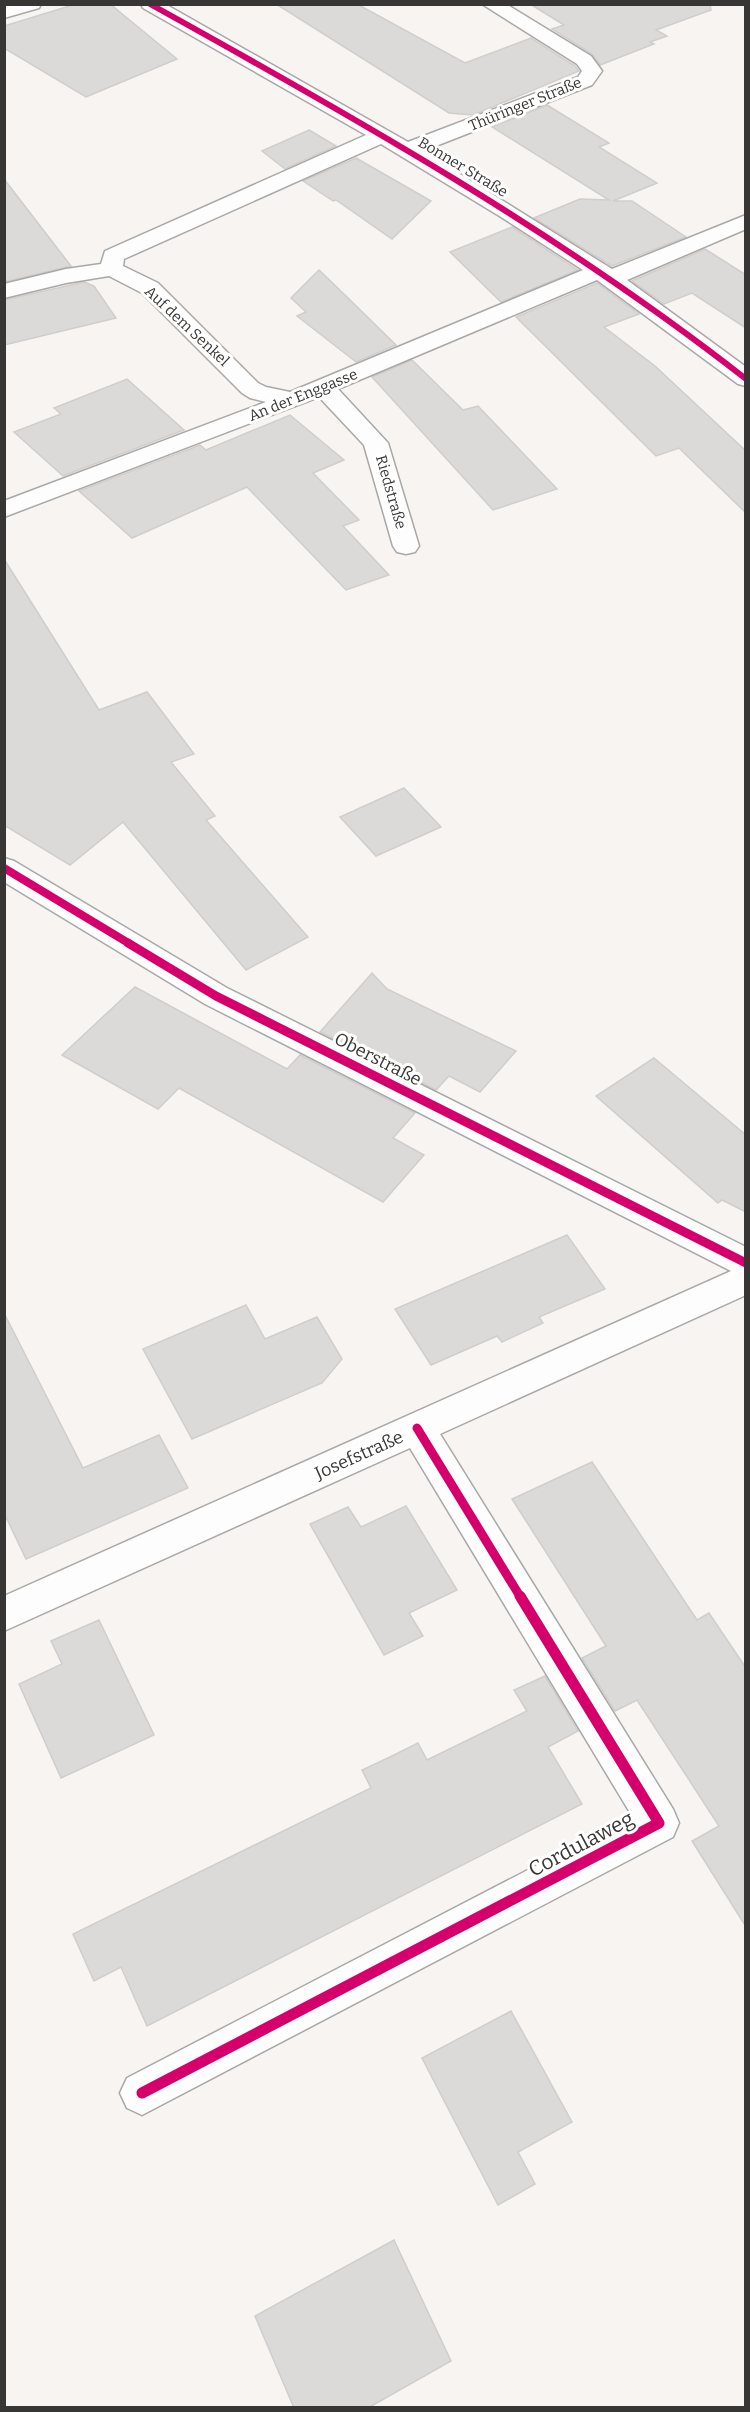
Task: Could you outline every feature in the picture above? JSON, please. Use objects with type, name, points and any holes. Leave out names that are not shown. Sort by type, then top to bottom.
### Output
[{"type":"street","points":[[4,12],[32,4]]},
{"type":"street","name":"Bonner Straße","points":[[150,4],[407,150],[514,214],[685,330],[746,379]]},
{"type":"street","name":"Thüringer Straße","points":[[407,150],[585,81],[592,71],[584,60],[491,4]]},
{"type":"street","points":[[4,291],[66,276],[112,269],[113,256],[381,136]]},
{"type":"street","name":"An der Enggasse","points":[[4,510],[292,400],[605,274],[746,221]]},
{"type":"street","name":"Auf dem Senkel","points":[[112,269],[150,288],[250,388],[258,393],[292,400]]},
{"type":"street","name":"Riedstraße","points":[[323,387],[376,443],[406,546]]},
{"type":"street","name":"Oberstraße","points":[[4,868],[216,996],[746,1263]]},
{"type":"street","name":"Josefstraße","points":[[4,1614],[746,1280]]},
{"type":"street","name":"Cordulaweg","points":[[142,2093],[659,1823],[417,1428]]},
{"type":"building","points":[[76,4],[110,4],[177,59],[86,97],[4,48],[4,26]]},
{"type":"building","points":[[276,4],[357,4],[465,63],[531,38],[575,66],[579,71],[473,115],[449,113]]},
{"type":"building","points":[[530,4],[710,4],[711,10],[656,30],[667,36],[650,42],[654,44],[600,65],[592,54],[552,29],[564,25]]},
{"type":"building","points":[[547,105],[609,143],[599,147],[657,183],[613,201],[632,201],[686,237],[612,266],[534,218],[580,199],[609,200],[492,127]]},
{"type":"building","points":[[309,130],[336,146],[285,169],[262,151]]},
{"type":"building","points":[[356,158],[431,201],[392,239],[336,200],[333,201],[303,181]]},
{"type":"building","points":[[4,179],[71,266],[4,282]]},
{"type":"building","points":[[512,227],[578,270],[501,302],[450,252]]},
{"type":"building","points":[[705,249],[746,275],[746,328],[692,293],[664,304],[632,281]]},
{"type":"building","points":[[319,270],[396,345],[356,362],[297,316],[306,312],[291,298]]},
{"type":"building","points":[[84,282],[94,286],[116,318],[4,345],[4,300]]},
{"type":"building","points":[[597,283],[639,314],[604,327],[655,366],[746,451],[746,513],[679,448],[656,456],[516,317]]},
{"type":"building","points":[[412,360],[463,410],[478,406],[557,489],[493,510],[372,377]]},
{"type":"building","points":[[127,379],[184,430],[63,476],[14,432],[61,414],[54,408]]},
{"type":"building","points":[[290,415],[344,460],[313,473],[359,520],[343,526],[389,575],[346,590],[247,487],[132,538],[79,491],[200,445],[206,450]]},
{"type":"building","points":[[4,559],[99,710],[147,692],[194,754],[171,762],[215,816],[206,820],[308,937],[246,970],[123,822],[70,865],[4,825]]},
{"type":"building","points":[[404,788],[441,827],[376,856],[340,817]]},
{"type":"building","points":[[372,973],[387,989],[516,1051],[480,1092],[449,1076],[436,1090],[320,1032]]},
{"type":"building","points":[[135,987],[287,1069],[300,1055],[415,1113],[393,1138],[424,1155],[383,1202],[179,1088],[158,1109],[62,1055]]},
{"type":"building","points":[[654,1058],[746,1135],[746,1212],[722,1200],[718,1203],[596,1096]]},
{"type":"building","points":[[567,1235],[605,1289],[539,1317],[543,1323],[502,1342],[497,1336],[431,1365],[395,1309]]},
{"type":"building","points":[[246,1305],[265,1339],[317,1317],[342,1359],[322,1383],[192,1439],[143,1349]]},
{"type":"building","points":[[4,1313],[83,1468],[159,1435],[188,1488],[26,1559],[4,1513]]},
{"type":"building","points":[[592,1462],[697,1620],[709,1613],[746,1668],[746,1927],[692,1841],[719,1826],[637,1700],[615,1711],[582,1658],[606,1646],[512,1499]]},
{"type":"building","points":[[406,1506],[457,1590],[409,1613],[423,1636],[384,1655],[310,1524],[348,1507],[361,1527]]},
{"type":"building","points":[[99,1620],[154,1735],[61,1778],[19,1684],[62,1664],[51,1641]]},
{"type":"building","points":[[545,1676],[578,1731],[548,1747],[582,1804],[147,2026],[121,1967],[94,1981],[73,1934],[371,1788],[362,1770],[418,1743],[427,1760],[527,1711],[514,1690]]},
{"type":"building","points":[[511,2011],[572,2122],[518,2152],[535,2184],[498,2205],[422,2058]]},
{"type":"building","points":[[394,2240],[451,2361],[368,2408],[294,2408],[255,2316]]},
{"type":"cycle path","points":[[150,4],[360,123],[509,212],[653,309],[746,379]]},
{"type":"cycle path","points":[[4,868],[216,996],[746,1263]]},
{"type":"cycle path","points":[[142,2093],[659,1823],[417,1428]]}]
